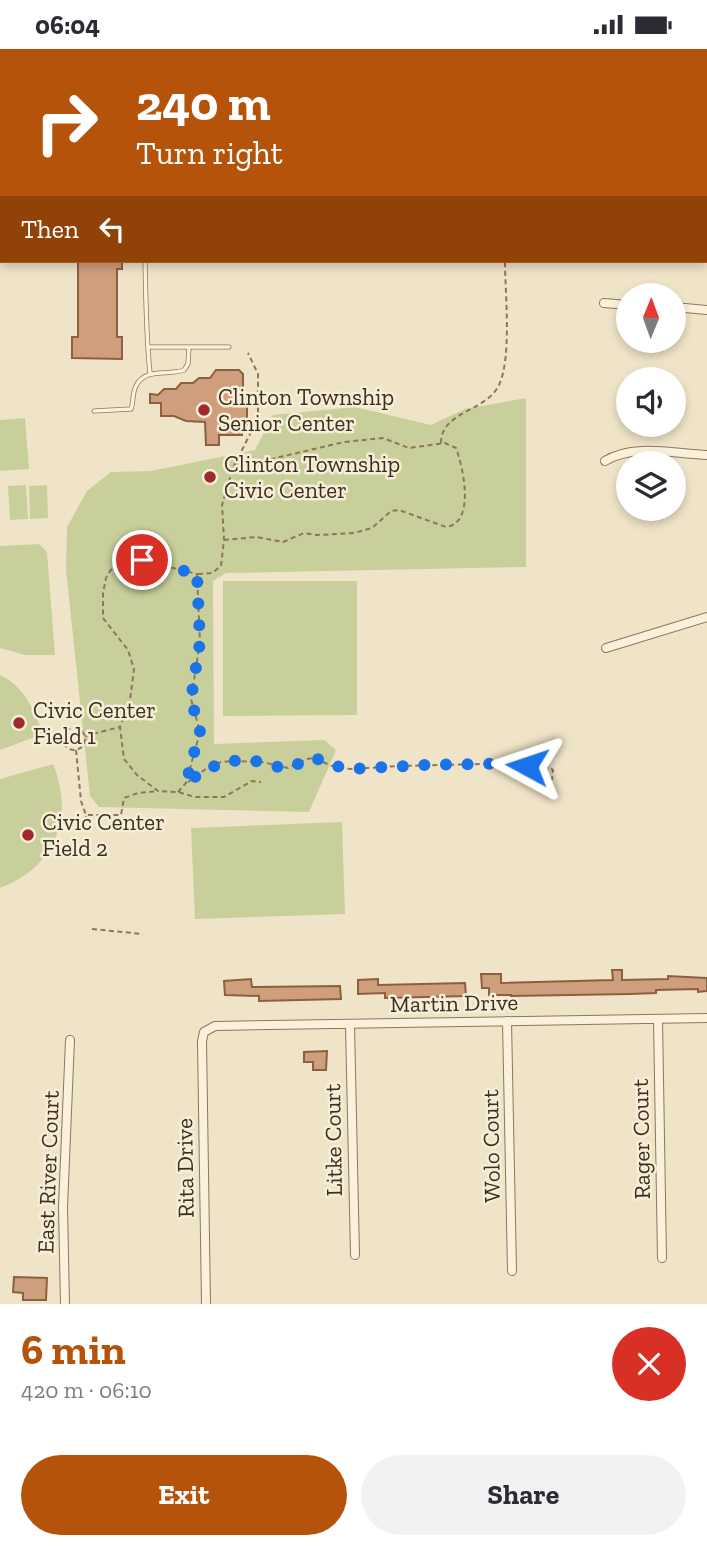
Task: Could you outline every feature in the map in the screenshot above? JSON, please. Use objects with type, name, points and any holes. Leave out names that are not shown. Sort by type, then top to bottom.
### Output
[{"type":"street","points":[[604,303],[616,304]]},
{"type":"street","points":[[686,308],[707,310]]},
{"type":"street","points":[[605,461],[622,453],[635,451],[707,455]]},
{"type":"street","points":[[606,648],[707,617]]},
{"type":"street","name":"Martin Drive","points":[[204,1032],[215,1026],[707,1018]]},
{"type":"street","name":"Rager Court","points":[[658,1019],[662,1258]]},
{"type":"street","name":"Wolo Court","points":[[508,1021],[512,1271]]},
{"type":"street","name":"Litke Court","points":[[350,1025],[355,1255]]},
{"type":"street","name":"Rita Drive","points":[[204,1032],[206,1304]]},
{"type":"street","name":"East River Court","points":[[65,1304],[63,1207],[71,1040]]},
{"type":"lane","points":[[145,263],[146,333],[150,347],[150,373]]},
{"type":"lane","points":[[150,347],[229,347]]},
{"type":"lane","points":[[94,411],[131,409],[136,385],[140,379],[150,373],[177,373],[184,370],[188,364],[189,347]]},
{"type":"path","points":[[441,444],[441,432],[449,421],[487,400],[498,387],[505,370],[505,263]]},
{"type":"path","points":[[158,791],[137,775],[124,759],[120,727],[130,700],[134,669],[128,650],[103,618],[106,578],[112,568],[124,561],[142,560],[197,574],[217,570],[223,558],[222,505],[233,468],[258,418],[258,374],[248,353]]},
{"type":"path","points":[[224,540],[257,537],[283,542],[304,533],[354,533],[372,528],[391,511],[399,510],[439,525],[452,526],[463,514],[464,481],[456,448],[445,443],[409,448],[383,438],[344,442],[233,468]]},
{"type":"path","points":[[186,783],[200,731],[191,699],[200,642],[197,574]]},
{"type":"path","points":[[84,737],[120,727]]},
{"type":"path","points":[[70,729],[77,729],[84,737],[83,745],[76,750],[65,747],[62,740],[64,733],[70,729]]},
{"type":"path","points":[[76,750],[86,823]]},
{"type":"path","points":[[178,792],[207,768],[221,762],[262,762],[288,768],[314,758],[332,766],[350,769],[525,763],[549,766],[554,770],[552,779],[549,782],[539,782],[525,763]]},
{"type":"path","points":[[86,815],[121,815],[124,798],[138,793],[158,791],[178,792],[195,797],[224,797],[252,781],[261,782]]},
{"type":"path","points":[[92,929],[143,934]]},
{"type":"green space","points":[[526,398],[526,567],[226,573],[213,581],[214,744],[324,740],[336,750],[309,812],[99,807],[90,796],[66,570],[67,527],[87,491],[111,472],[151,471],[255,450],[273,415],[355,407],[431,425],[465,409]]},
{"type":"green space","points":[[25,418],[29,469],[0,471],[0,420]]},
{"type":"green space","points":[[26,485],[28,519],[10,520],[8,486]]},
{"type":"green space","points":[[47,485],[48,518],[30,519],[29,486]]},
{"type":"green space","points":[[39,544],[47,552],[55,655],[25,655],[0,648],[0,546]]},
{"type":"green space","points":[[223,581],[357,581],[357,715],[223,716]]},
{"type":"green space","name":"Civic Center Field 1","points":[[0,675],[22,693],[43,734],[0,750]]},
{"type":"green space","name":"Civic Center Field 2","points":[[53,764],[62,803],[55,838],[47,854],[35,868],[0,888],[0,779]]},
{"type":"green space","points":[[342,822],[345,914],[195,919],[191,828]]},
{"type":"building","points":[[78,263],[122,263],[122,269],[117,269],[117,337],[122,337],[122,359],[72,358],[72,337],[78,337]]},
{"type":"building","name":"Clinton Township Senior Center","points":[[216,370],[239,370],[243,374],[243,398],[247,398],[247,425],[242,425],[242,435],[219,435],[219,445],[206,445],[205,422],[161,416],[161,403],[150,403],[150,394],[158,395],[164,389],[176,389],[181,383],[210,378]]},
{"type":"building","points":[[612,970],[622,970],[622,980],[668,979],[668,976],[707,978],[707,991],[656,990],[656,993],[511,996],[489,995],[489,988],[482,988],[481,974],[501,974],[501,983],[613,980]]},
{"type":"building","points":[[251,979],[252,987],[340,986],[341,999],[259,1001],[259,996],[225,995],[224,981]]},
{"type":"building","points":[[378,979],[378,985],[465,983],[466,996],[385,998],[385,993],[358,994],[358,980]]},
{"type":"building","points":[[327,1051],[326,1070],[313,1070],[313,1062],[304,1062],[304,1052]]},
{"type":"building","points":[[14,1277],[47,1278],[46,1300],[23,1300],[23,1293],[13,1292]]},
{"type":"place","name":"Clinton Township Senior Center","points":[[204,410]]},
{"type":"place","name":"Clinton Township Civic Center","points":[[210,477]]},
{"type":"place","name":"Civic Center Field 1","points":[[19,723]]},
{"type":"place","name":"Civic Center Field 2","points":[[28,835]]},
{"type":"route","points":[[142,560],[197,574],[200,642],[191,699],[200,731],[186,783],[207,768],[221,762],[234,761],[262,762],[282,768],[314,758],[332,766],[350,769],[472,763],[525,763],[527,766]]}]
